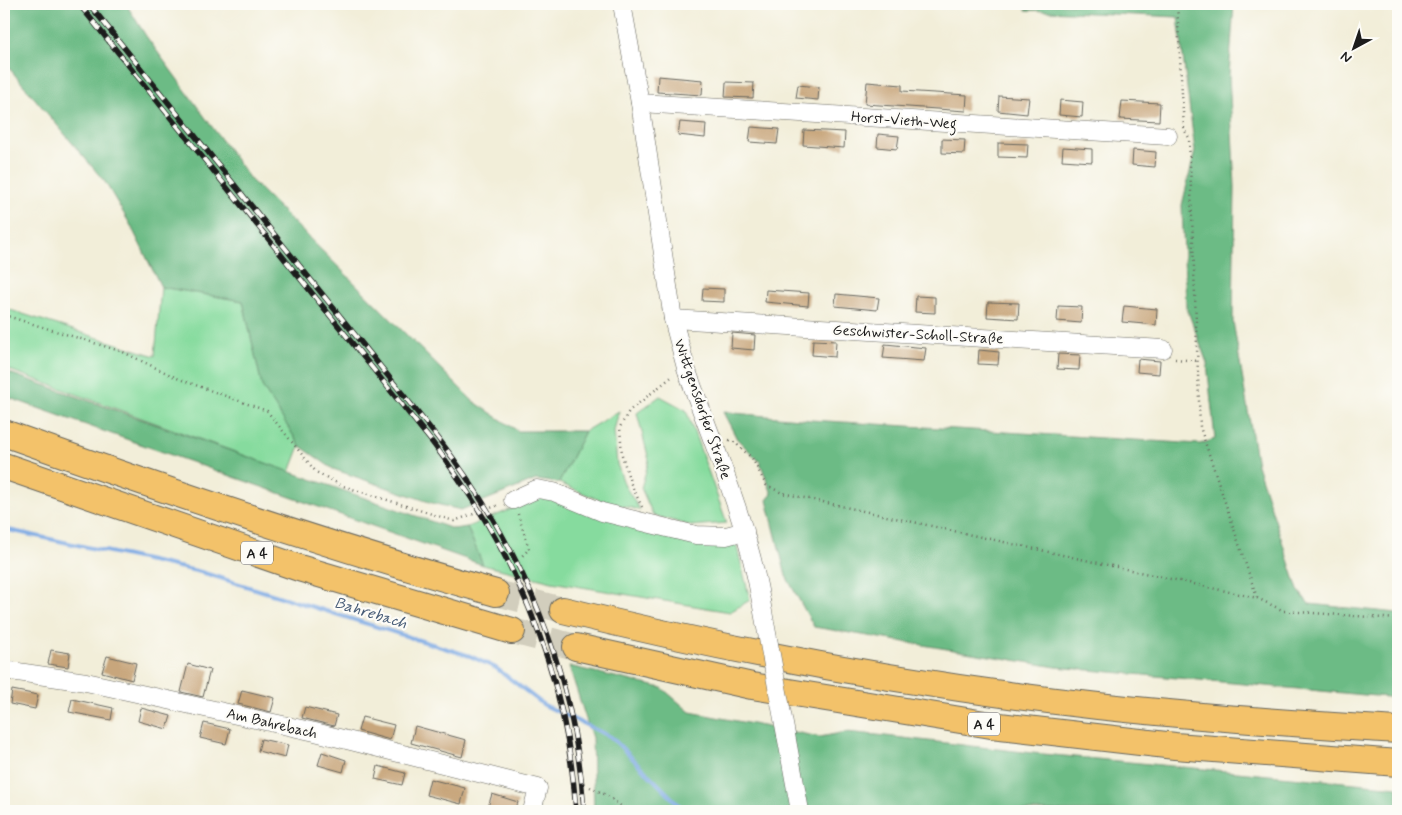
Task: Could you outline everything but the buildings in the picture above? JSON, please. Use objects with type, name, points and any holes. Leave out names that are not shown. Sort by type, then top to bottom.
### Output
[{"type":"highway","name":"A 4","points":[[4,433],[115,473],[305,536],[405,568],[496,593]]},
{"type":"highway","name":"A 4","points":[[4,466],[299,568],[512,631]]},
{"type":"highway","name":"A 4","points":[[563,610],[657,633],[752,653],[998,694],[1152,711],[1398,730]]},
{"type":"highway","name":"A 4","points":[[576,647],[752,686],[991,725],[1175,746],[1398,763]]},
{"type":"street","name":"Wittgensdorfer Straße","points":[[622,4],[640,103],[673,319],[686,368],[745,531],[755,566],[800,811]]},
{"type":"street","name":"Horst-Vieth-Weg","points":[[640,103],[1168,136]]},
{"type":"street","name":"Geschwister-Scholl-Straße","points":[[673,319],[1163,348]]},
{"type":"street","points":[[513,500],[537,488],[554,492],[602,512],[696,535],[726,536],[745,531]]},
{"type":"street","name":"Am Bahrebach","points":[[4,670],[86,682],[315,732],[538,788],[532,811]]},
{"type":"path","points":[[1177,4],[1184,128],[1189,138],[1200,427],[1257,598]]},
{"type":"path","points":[[4,315],[124,352],[179,379],[267,411],[316,472],[343,486],[454,521],[513,500],[529,549],[522,556]]},
{"type":"path","points":[[1163,348],[1172,359],[1198,361]]},
{"type":"path","points":[[650,524],[630,482],[622,455],[620,427],[629,411],[671,376],[686,368]]},
{"type":"path","points":[[712,438],[733,441],[752,458],[766,485],[782,493],[1257,598],[1284,611],[1398,619]]},
{"type":"path","points":[[590,787],[608,796],[627,811]]},
{"type":"green space","points":[[4,4],[126,4],[146,36],[250,179],[473,401],[518,431],[585,431],[559,483],[536,480],[461,510],[432,503],[333,469],[300,446],[262,386],[243,301],[161,287],[130,224],[105,182],[4,62]]},
{"type":"green space","points":[[1027,4],[1234,4],[1229,76],[1235,187],[1233,321],[1257,465],[1298,590],[1309,604],[1398,613],[1398,698],[1056,667],[814,627],[786,576],[767,500],[772,494],[760,462],[737,439],[723,412],[810,420],[1200,444],[1215,439],[1207,363],[1186,306],[1182,205],[1195,151],[1178,17],[1026,10]]},
{"type":"green space","points":[[161,287],[243,301],[262,386],[300,446],[290,472],[4,368],[4,308],[155,356]]},
{"type":"green space","points":[[4,371],[453,529],[467,527],[483,565],[4,396]]},
{"type":"green space","points":[[660,396],[686,410],[727,523],[691,526],[653,515],[641,488],[649,460],[637,413]]},
{"type":"green space","points":[[619,411],[614,431],[617,464],[625,486],[640,510],[602,501],[559,483],[585,431]]},
{"type":"green space","points":[[542,497],[735,539],[750,600],[730,612],[552,582],[483,565],[467,527]]},
{"type":"green space","points":[[569,666],[662,688],[690,712],[820,737],[846,732],[1032,753],[1398,787],[1398,811],[594,811],[592,738]]},
{"type":"waterway","name":"Bahrebach","points":[[4,529],[201,572],[470,656],[496,668],[544,705],[611,737],[685,811]]},
{"type":"tunnel","points":[[496,593],[563,610]]},
{"type":"tunnel","points":[[512,631],[576,647]]},
{"type":"railway","points":[[79,4],[432,442],[462,483],[489,526],[512,570],[549,662],[562,710],[571,760],[576,811]]},
{"type":"railway","points":[[89,4],[438,438],[468,480],[495,523],[540,613],[556,660],[569,709],[579,759],[584,811]]}]
